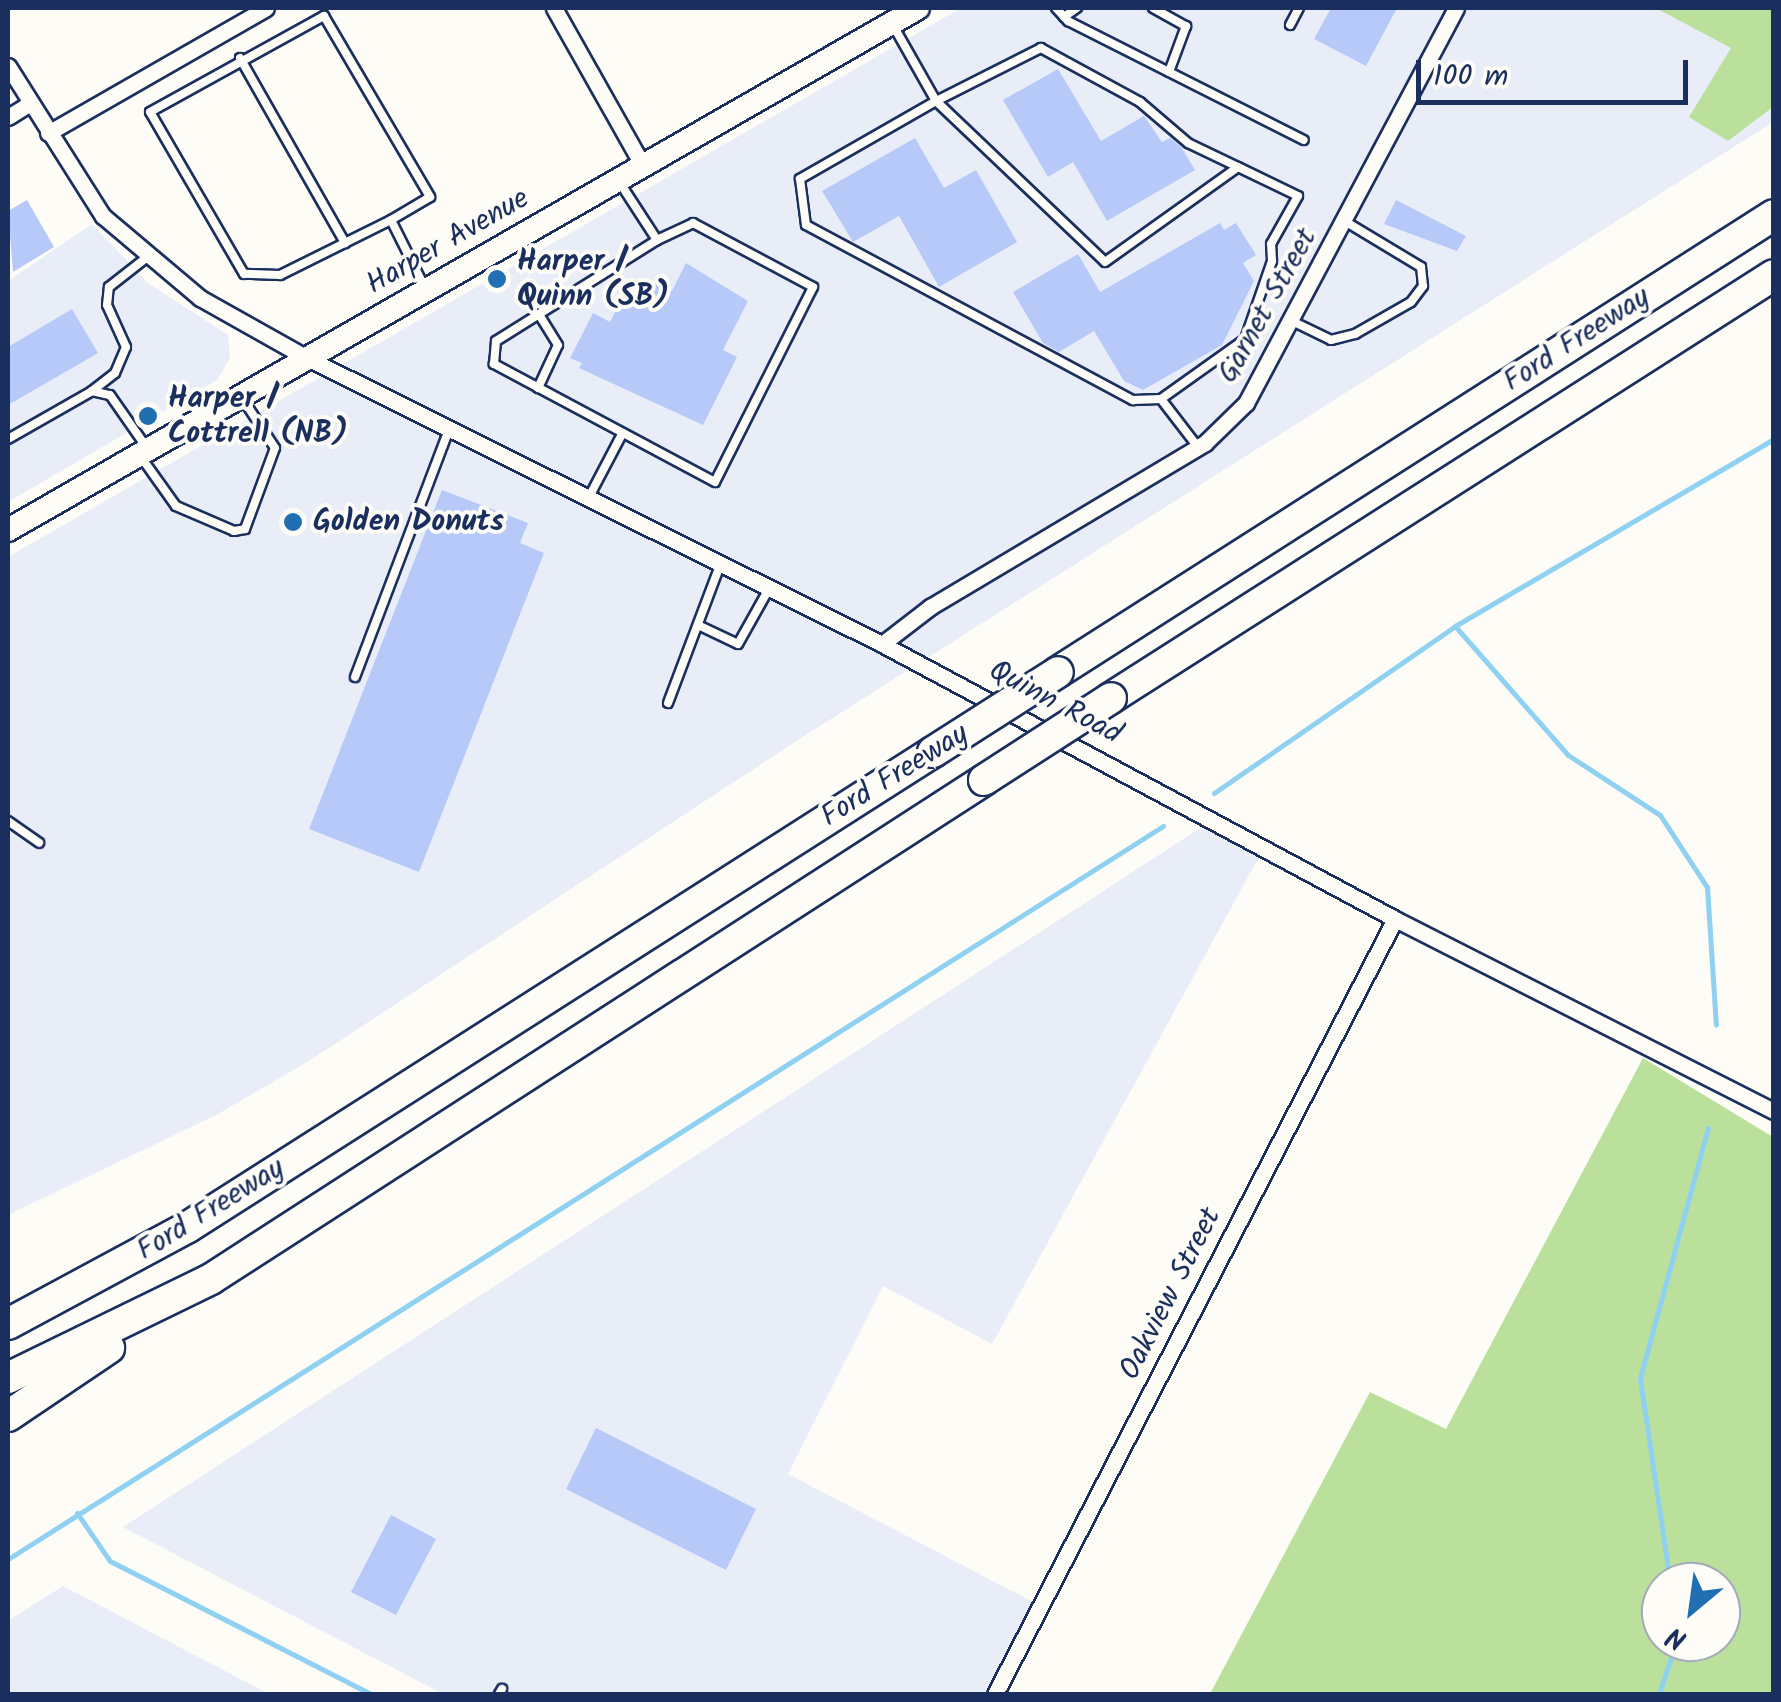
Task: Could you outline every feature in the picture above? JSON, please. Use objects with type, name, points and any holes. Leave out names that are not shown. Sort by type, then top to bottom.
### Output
[{"type":"highway","name":"Ford Freeway","points":[[8,1324],[188,1227],[1774,214]]},
{"type":"highway","name":"Ford Freeway","points":[[8,1378],[211,1279],[1774,276]]},
{"type":"highway","points":[[8,1416],[211,1279]]},
{"type":"main road","name":"Harper Avenue","points":[[8,530],[918,8]]},
{"type":"street","points":[[48,133],[266,8]]},
{"type":"street","points":[[554,8],[642,164]]},
{"type":"street","name":"Garnet Street","points":[[882,644],[930,607],[1198,447],[1246,403],[1294,322],[1456,8]]},
{"type":"street","name":"Quinn Road","points":[[8,66],[103,216],[146,258],[200,298],[304,358],[882,644],[1396,918],[1774,1111]]},
{"type":"street","points":[[8,117],[30,104]]},
{"type":"street","name":"Oakview Street","points":[[995,1694],[1396,918]]},
{"type":"lane","points":[[1056,8],[1064,18],[1304,140]]},
{"type":"lane","points":[[1064,18],[1076,8]]},
{"type":"lane","points":[[1153,8],[1186,26],[1169,72]]},
{"type":"lane","points":[[1290,25],[1299,8]]},
{"type":"lane","points":[[324,16],[430,197],[391,220],[280,275],[244,274],[150,112],[240,58],[324,16]]},
{"type":"lane","points":[[891,23],[936,101],[1105,262],[1238,167]]},
{"type":"lane","points":[[1041,48],[1140,102],[1188,143],[1238,167],[1298,196],[1271,244],[1272,261],[1245,339],[1161,399],[1134,400],[806,225],[800,178],[936,101],[1041,48]]},
{"type":"lane","points":[[240,58],[345,243]]},
{"type":"lane","points":[[617,179],[657,240]]},
{"type":"lane","points":[[391,220],[426,290]]},
{"type":"lane","points":[[1294,322],[1331,340],[1356,334],[1412,302],[1423,286],[1420,267],[1346,222]]},
{"type":"lane","points":[[693,223],[813,287],[715,482],[620,436],[494,364],[496,341],[539,314],[657,240],[693,223]]},
{"type":"lane","points":[[8,438],[92,391],[114,373],[126,347],[107,305],[109,287],[146,258]]},
{"type":"lane","points":[[538,388],[558,345],[539,314]]},
{"type":"lane","points":[[92,391],[110,395],[176,506],[234,531],[246,529],[275,448],[240,395]]},
{"type":"lane","points":[[1161,399],[1198,447]]},
{"type":"lane","points":[[355,677],[450,427]]},
{"type":"lane","points":[[589,496],[620,436]]},
{"type":"lane","points":[[668,703],[721,563]]},
{"type":"lane","points":[[698,625],[738,644],[770,587]]},
{"type":"lane","points":[[8,821],[40,843]]},
{"type":"shaded area","points":[[961,8],[1773,8],[1773,122],[804,736],[312,1059],[218,1114],[8,1215],[8,557]]},
{"type":"shaded area","points":[[92,224],[148,283],[228,335],[230,358],[217,380],[8,502],[8,281]]},
{"type":"shaded area","points":[[1202,827],[1260,855],[992,1344],[883,1286],[788,1474],[1033,1602],[985,1694],[443,1694],[123,1527]]},
{"type":"shaded area","points":[[63,1586],[269,1694],[8,1694],[8,1621]]},
{"type":"green space","points":[[1656,8],[1773,8],[1773,107],[1728,141],[1689,117],[1731,48]]},
{"type":"green space","points":[[1643,1058],[1773,1137],[1773,1694],[1210,1694],[1370,1392],[1446,1429]]},
{"type":"building","points":[[1331,8],[1397,8],[1366,66],[1314,39]]},
{"type":"building","points":[[1058,69],[1101,141],[1144,116],[1162,142],[1170,138],[1181,147],[1195,170],[1107,221],[1073,162],[1048,177],[1003,100]]},
{"type":"building","points":[[915,138],[944,188],[976,170],[1017,242],[939,287],[899,216],[853,242],[822,191]]},
{"type":"building","points":[[27,200],[54,247],[13,272],[8,211]]},
{"type":"building","points":[[1396,200],[1466,236],[1457,251],[1384,224]]},
{"type":"building","points":[[1220,223],[1224,230],[1236,223],[1256,255],[1243,263],[1254,281],[1222,345],[1143,390],[1124,381],[1094,331],[1059,352],[1043,343],[1013,292],[1078,254],[1100,292]]},
{"type":"building","points":[[686,263],[748,301],[723,350],[737,357],[703,425],[579,368],[582,363],[570,358],[593,313],[610,322],[623,296],[640,305],[652,281],[672,291]]},
{"type":"building","points":[[72,309],[98,353],[8,405],[8,347]]},
{"type":"building","points":[[442,490],[528,523],[520,543],[544,553],[419,872],[309,829]]},
{"type":"building","points":[[596,1428],[756,1509],[726,1570],[566,1489]]},
{"type":"building","points":[[391,1515],[436,1539],[396,1615],[351,1592]]},
{"type":"waterway","points":[[1214,793],[1455,626],[1774,439]]},
{"type":"waterway","points":[[1455,626],[1568,755],[1660,815],[1707,887],[1716,1025]]},
{"type":"waterway","points":[[8,1559],[1163,826]]},
{"type":"waterway","points":[[1667,1562],[1640,1378],[1708,1128]]},
{"type":"waterway","points":[[77,1513],[110,1561],[371,1694]]},
{"type":"waterway","points":[[1659,1694],[1669,1662]]},
{"type":"place","name":"Harper / Quinn (SB)","points":[[497,279]]},
{"type":"place","name":"Harper / Cottrell (NB)","points":[[148,416]]},
{"type":"place","name":"Golden Donuts","points":[[293,522]]}]
